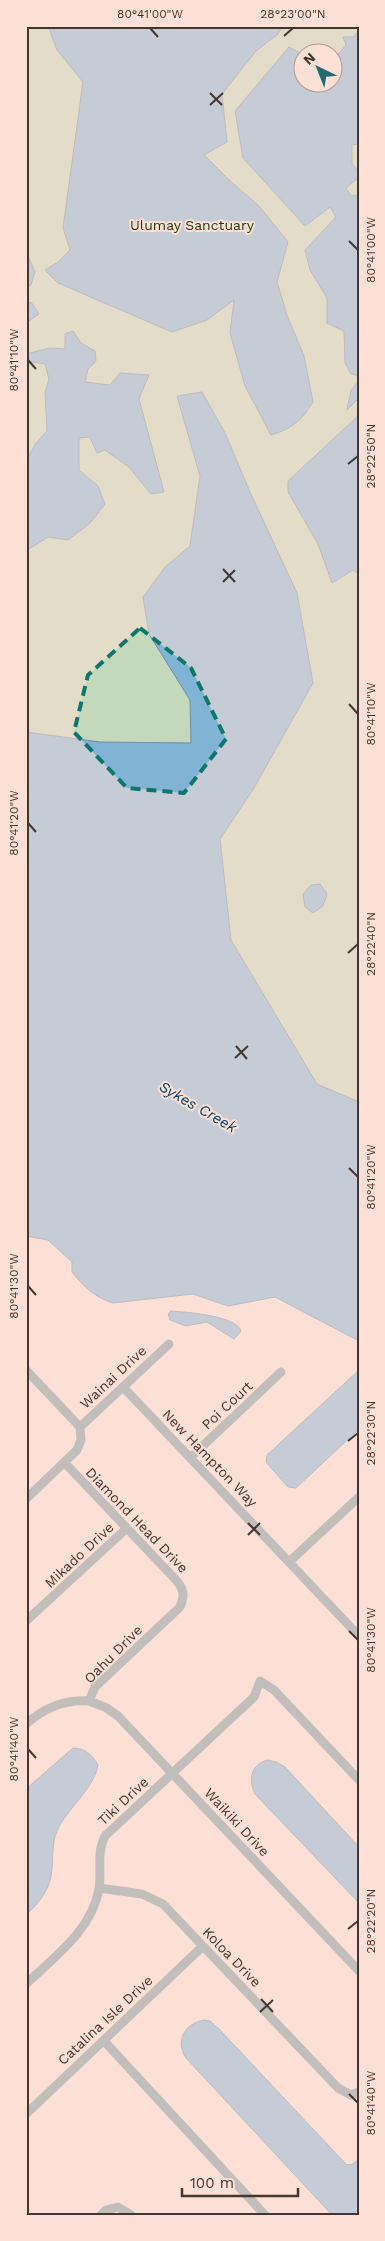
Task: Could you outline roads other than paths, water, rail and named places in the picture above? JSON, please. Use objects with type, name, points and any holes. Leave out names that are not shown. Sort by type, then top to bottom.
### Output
[{"type":"street","name":"Wainai Drive","points":[[26,1499],[80,1445],[80,1427],[169,1344]]},
{"type":"street","points":[[26,1370],[80,1427]]},
{"type":"street","name":"Poi Court","points":[[191,1457],[281,1372]]},
{"type":"street","name":"New Hampton Way","points":[[123,1388],[191,1457],[359,1636]]},
{"type":"street","name":"Diamond Head Drive","points":[[64,1463],[176,1580],[182,1588],[184,1599]]},
{"type":"street","points":[[289,1562],[359,1498]]},
{"type":"street","name":"Mikado Drive","points":[[26,1621],[128,1528]]},
{"type":"street","name":"Oahu Drive","points":[[26,1724],[46,1709],[76,1700],[89,1701],[95,1688],[180,1607],[184,1599]]},
{"type":"street","points":[[352,1628],[359,1621]]},
{"type":"street","name":"Tiki Drive","points":[[26,1984],[72,1940],[81,1929],[96,1901],[99,1888],[100,1845],[105,1836],[254,1697],[260,1681],[274,1690],[357,1774]]},
{"type":"street","name":"Waikiki Drive","points":[[89,1701],[105,1707],[118,1716],[359,1971]]},
{"type":"street","name":"Koloa Drive","points":[[99,1888],[142,1894],[155,1898],[163,1904],[338,2088],[355,2093]]},
{"type":"street","name":"Catalina Isle Drive","points":[[26,2114],[203,1946]]},
{"type":"street","points":[[104,2041],[265,2215]]},
{"type":"street","points":[[101,2215],[106,2210],[118,2207],[131,2215]]},
{"type":"water","points":[[48,26],[283,26],[278,34],[256,51],[222,94],[227,142],[204,155],[259,206],[288,242],[277,282],[287,315],[304,356],[313,402],[305,414],[291,427],[271,435],[245,386],[230,333],[234,300],[207,320],[172,332],[58,283],[45,270],[58,262],[70,250],[63,228],[83,82],[57,50]]},
{"type":"water","points":[[359,31],[359,144],[352,145],[352,163],[359,173],[359,177],[346,188],[351,196],[359,195],[359,376],[351,374],[345,363],[344,331],[327,323],[327,298],[310,270],[305,250],[336,217],[330,207],[305,226],[243,158],[235,111],[289,47],[292,49],[292,92],[342,92],[342,50],[346,45],[343,37],[353,37]]},
{"type":"water","points":[[26,251],[35,272],[31,285],[26,287]]},
{"type":"water","points":[[31,302],[39,314],[26,323],[26,305]]},
{"type":"water","points":[[73,331],[81,343],[95,351],[96,361],[88,369],[85,382],[110,385],[120,373],[149,375],[139,399],[164,492],[151,494],[129,467],[105,450],[97,453],[90,437],[79,438],[79,470],[98,486],[105,504],[90,523],[68,540],[48,537],[26,551],[26,461],[36,443],[47,431],[45,392],[49,379],[45,364],[26,361],[26,354],[50,348],[65,349],[65,334]]},
{"type":"water","points":[[359,381],[359,398],[347,410],[351,390]]},
{"type":"water","name":"Sykes Creek","points":[[202,392],[225,433],[297,593],[313,683],[254,788],[220,839],[231,940],[317,1084],[359,1102],[359,1341],[275,1297],[228,1306],[193,1294],[113,1303],[100,1298],[85,1287],[72,1272],[72,1262],[48,1240],[26,1236],[26,732],[100,742],[191,743],[190,700],[149,634],[143,597],[165,567],[190,546],[200,476],[177,396]]},
{"type":"water","points":[[359,415],[359,574],[353,570],[332,583],[318,544],[288,492],[288,481]]},
{"type":"water","points":[[320,884],[327,894],[323,906],[313,913],[305,907],[303,894],[311,885]]},
{"type":"water","points":[[171,1311],[221,1318],[237,1326],[241,1331],[234,1339],[207,1322],[186,1326],[170,1320],[168,1314]]},
{"type":"water","points":[[359,1370],[359,1429],[296,1488],[288,1487],[266,1462],[267,1455]]},
{"type":"water","points":[[73,1748],[81,1749],[88,1753],[98,1765],[91,1782],[57,1831],[53,1845],[51,1876],[47,1888],[40,1900],[26,1915],[26,1789]]},
{"type":"water","points":[[268,1760],[285,1767],[359,1847],[359,1903],[255,1794],[252,1783],[253,1773],[258,1765]]},
{"type":"water","points":[[204,2020],[210,2021],[220,2030],[347,2165],[353,2164],[359,2159],[359,2210],[352,2215],[332,2215],[186,2058],[181,2045],[183,2034],[191,2025]]},
{"type":"park label","name":"Ulumay Sanctuary","points":[[192,225]]}]
